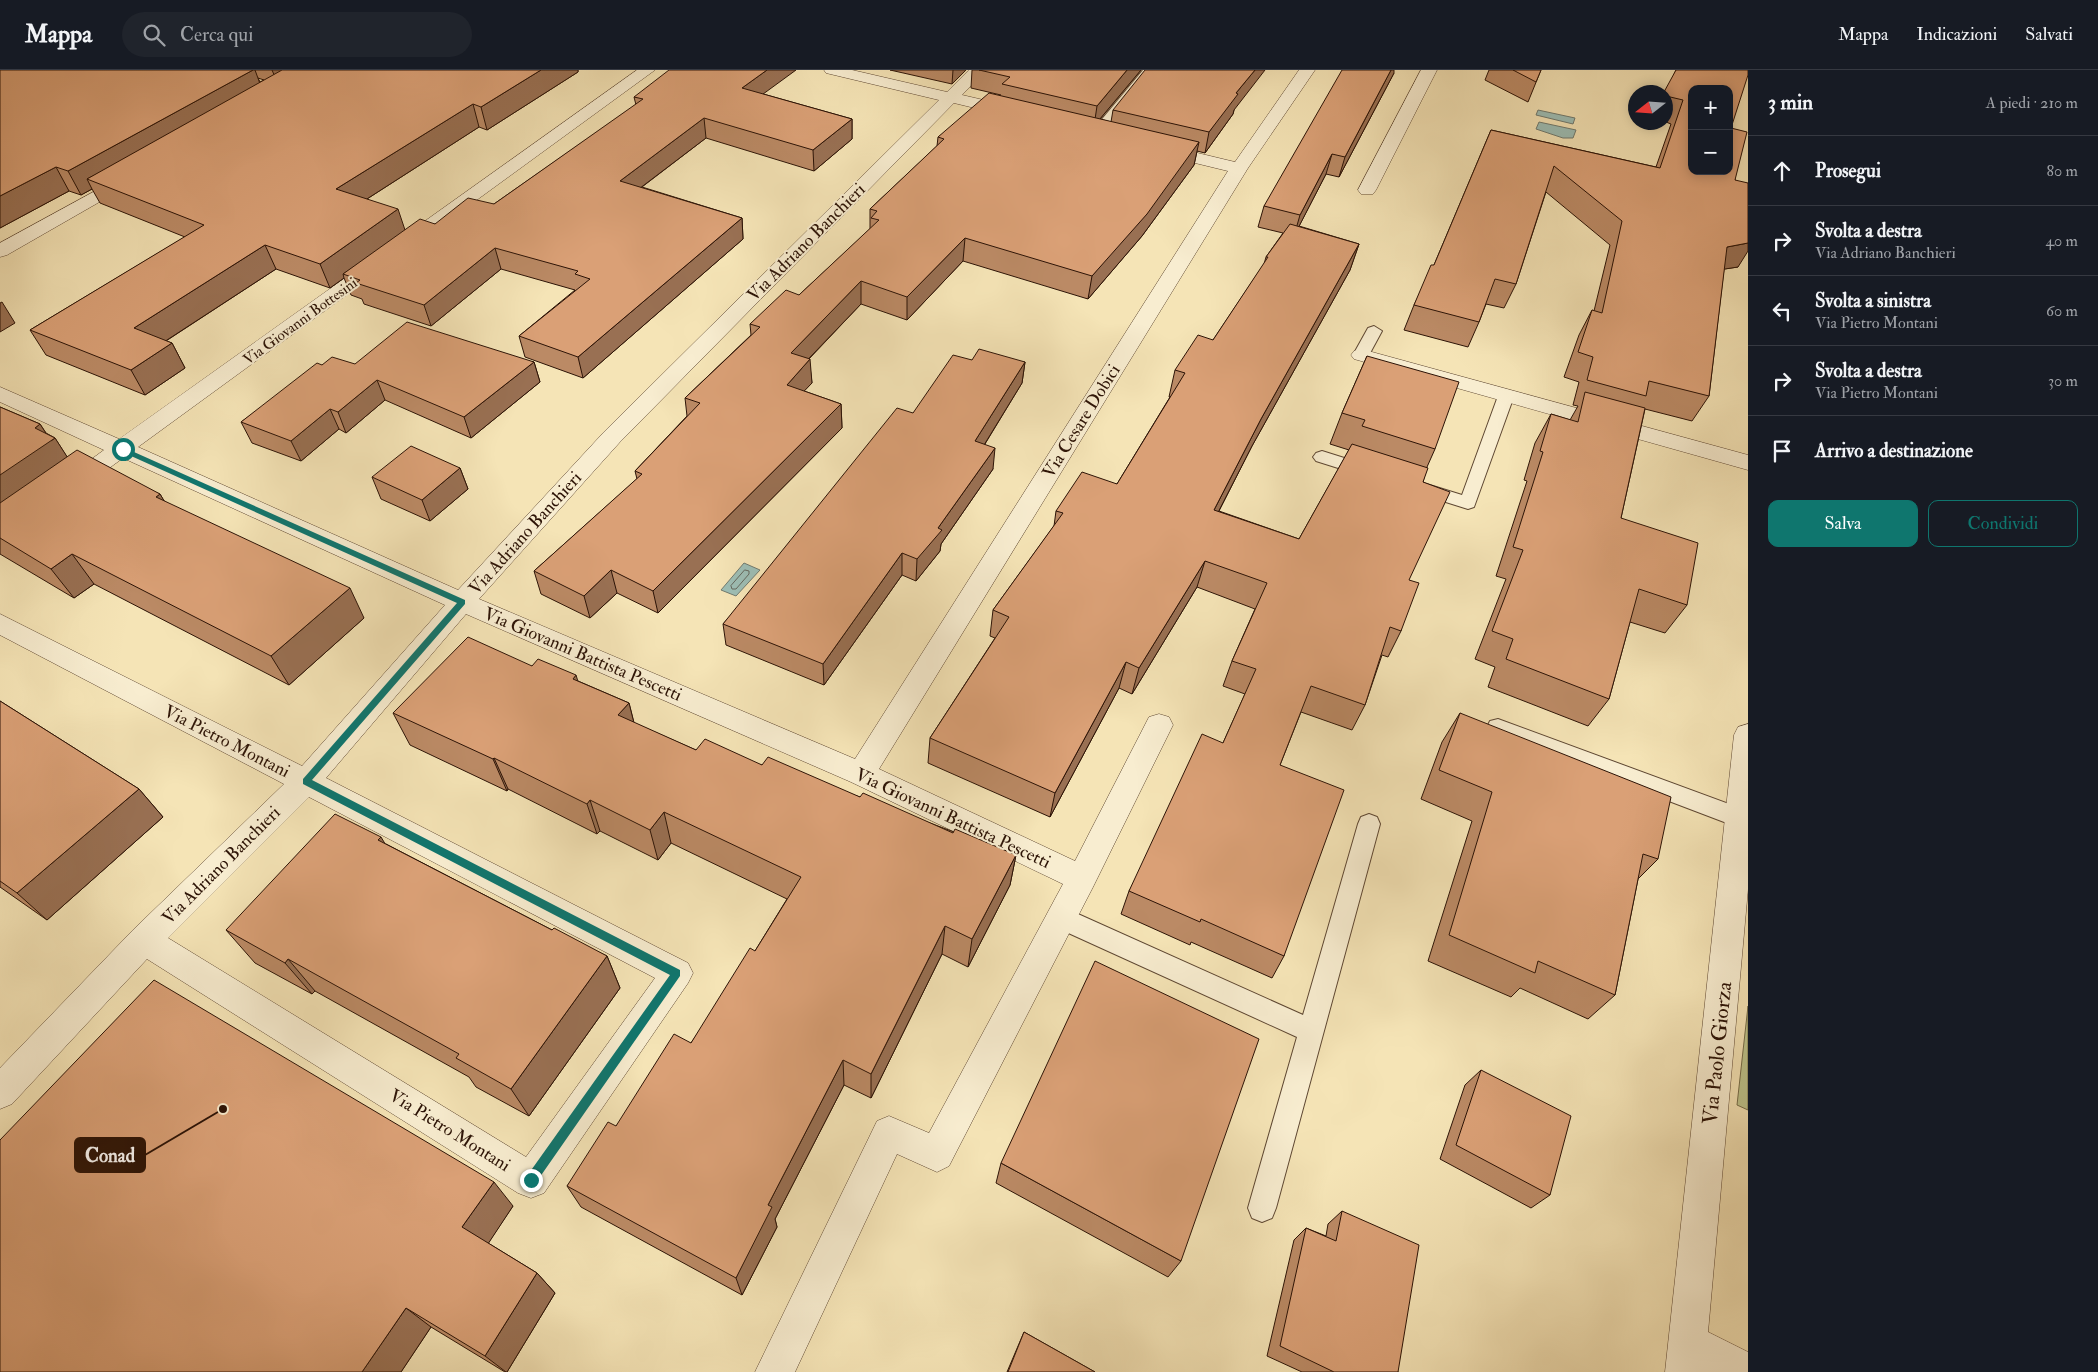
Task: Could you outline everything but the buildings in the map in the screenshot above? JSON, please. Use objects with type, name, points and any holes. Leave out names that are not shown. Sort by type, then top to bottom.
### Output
[{"type":"street","name":"Via Giovanni Bottesini","points":[[57,494],[123,449],[647,70]]},
{"type":"street","points":[[832,70],[1024,115]]},
{"type":"street","name":"Via Adriano Banchieri","points":[[0,1092],[144,940],[306,781],[462,602],[612,437],[978,70]]},
{"type":"street","name":"Via Cesare Dobici","points":[[861,774],[1239,168],[1306,70]]},
{"type":"street","points":[[1367,190],[1429,70]]},
{"type":"street","points":[[1079,129],[1116,138]]},
{"type":"street","points":[[1145,145],[1239,168]]},
{"type":"street","points":[[0,251],[145,168]]},
{"type":"street","points":[[1361,355],[1748,463]]},
{"type":"street","name":"Via Giovanni Battista Pescetti","points":[[0,394],[462,602],[861,774],[1082,878]]},
{"type":"street","name":"Via Pietro Montani","points":[[0,624],[677,973],[531,1180],[144,940]]},
{"type":"street","points":[[775,1372],[889,1133],[937,1154],[1082,878],[1159,725]]},
{"type":"street","name":"Via Paolo Giorza","points":[[1687,1357],[1748,735]]},
{"type":"street","points":[[1687,1357],[1747,1372]]},
{"type":"lane","points":[[1098,133],[1149,70]]},
{"type":"lane","points":[[1361,355],[1374,331]]},
{"type":"lane","points":[[1404,483],[1468,503],[1506,396]]},
{"type":"lane","points":[[1322,457],[1386,477]]},
{"type":"lane","points":[[1498,727],[1740,818]]},
{"type":"lane","points":[[1262,1208],[1370,824]]},
{"type":"lane","points":[[1061,918],[1312,1031]]},
{"type":"green space","points":[[1748,1006],[1748,1110],[1737,1105]]},
{"type":"water","points":[[1538,110],[1575,118],[1573,124],[1536,115]]},
{"type":"water","points":[[1539,122],[1576,130],[1573,138],[1563,138],[1536,129]]},
{"type":"water","points":[[744,563],[760,570],[736,596],[721,590]]},
{"type":"place","name":"Conad","points":[[223,1109]]},
{"type":"route","points":[[123,449],[462,602],[306,781],[677,973],[531,1180]]}]
